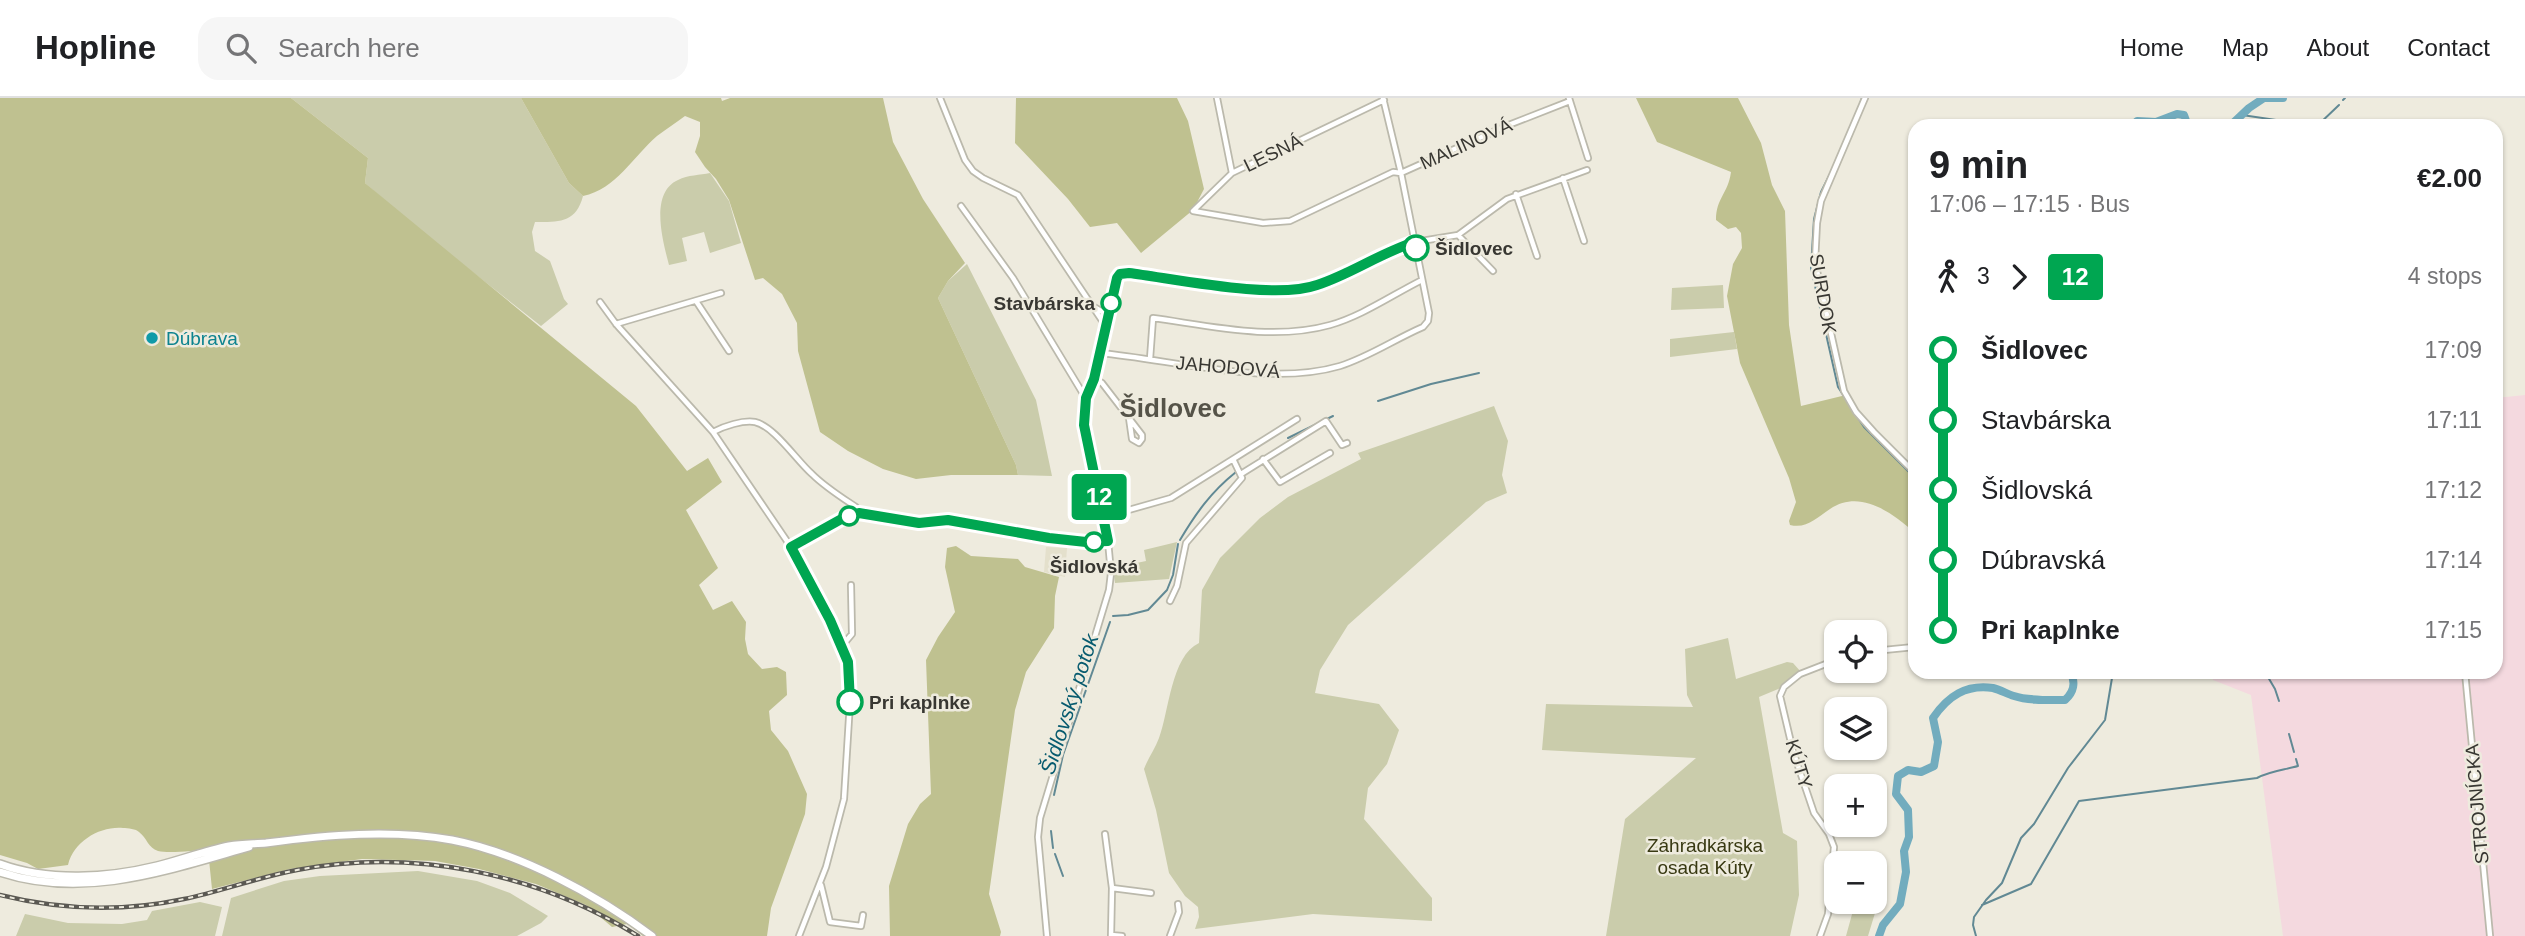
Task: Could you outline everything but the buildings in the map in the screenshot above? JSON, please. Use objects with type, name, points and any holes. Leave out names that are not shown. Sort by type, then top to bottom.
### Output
[{"type":"main road","points":[[0,864],[66,876],[114,874],[230,846],[310,837],[418,836],[466,844],[519,862],[607,906],[652,936]]},
{"type":"main road","points":[[0,872],[49,882],[118,881],[175,869],[267,843]]},
{"type":"street","points":[[940,98],[965,160],[973,171],[1018,195],[1106,326]]},
{"type":"street","name":"LESNÁ","points":[[1217,98],[1233,173],[1383,99]]},
{"type":"street","name":"SURDOK","points":[[1865,98],[1821,201],[1816,223],[1815,262],[1839,376],[1846,396],[1874,432],[1908,466]]},
{"type":"street","points":[[1150,359],[1153,318],[1258,332],[1307,330],[1352,316],[1422,280],[1383,99]]},
{"type":"street","points":[[1570,100],[1588,158]]},
{"type":"street","name":"MALINOVÁ","points":[[1233,173],[1194,211],[1264,223],[1290,221],[1393,172],[1401,173],[1570,100]]},
{"type":"street","points":[[1047,936],[1038,837],[1040,818],[1104,610],[1111,573],[1104,517],[1084,425],[1086,398],[1094,379],[1117,278],[1124,273],[1256,289],[1290,290],[1315,286],[1390,250],[1415,242],[1458,235],[1516,194],[1587,170]]},
{"type":"street","points":[[1563,178],[1584,241]]},
{"type":"street","points":[[1516,194],[1537,256]]},
{"type":"street","points":[[961,206],[1013,278],[1086,398]]},
{"type":"street","points":[[1458,235],[1493,271]]},
{"type":"street","name":"JAHODOVÁ","points":[[1100,353],[1271,374],[1342,365],[1423,327],[1428,321],[1422,280]]},
{"type":"street","points":[[616,324],[721,293]]},
{"type":"street","points":[[696,301],[729,351]]},
{"type":"street","points":[[600,302],[616,324],[713,432],[791,547],[842,646],[850,671],[844,799],[840,823],[799,936]]},
{"type":"street","points":[[1090,305],[1108,315]]},
{"type":"street","points":[[1094,379],[1102,383],[1129,418],[1142,435],[1139,443],[1132,439],[1129,418]]},
{"type":"street","points":[[1104,517],[1171,498],[1297,419]]},
{"type":"street","points":[[1241,474],[1326,421],[1342,445],[1347,443]]},
{"type":"street","points":[[713,432],[721,427],[758,422],[768,428],[811,474],[859,513]]},
{"type":"street","points":[[1263,459],[1280,482],[1330,453]]},
{"type":"street","points":[[1170,601],[1177,586],[1186,543],[1241,478],[1233,459]]},
{"type":"street","points":[[791,547],[845,517],[859,513],[919,523],[948,520],[1049,538],[1086,542],[1108,541]]},
{"type":"street","points":[[842,646],[852,635],[851,585]]},
{"type":"street","points":[[1887,649],[1908,647]]},
{"type":"street","name":"KÚTY","points":[[1820,936],[1828,914],[1834,847],[1829,834],[1814,813],[1779,699],[1782,690],[1793,678],[1824,664]]},
{"type":"street","name":"STROJNÍCKA","points":[[2466,679],[2490,936]]},
{"type":"street","points":[[1105,834],[1112,888],[1111,935],[1122,936]]},
{"type":"street","points":[[820,884],[830,922],[861,926],[863,915]]},
{"type":"street","points":[[1112,888],[1151,893]]},
{"type":"street","points":[[1170,936],[1179,912],[1178,904]]},
{"type":"shaded area","points":[[2525,395],[2525,936],[2283,936],[2251,695],[2213,679],[2503,679],[2503,397]]},
{"type":"shaded area","points":[[1046,547],[1067,548],[1065,577],[1044,572]]},
{"type":"green space","points":[[0,98],[291,98],[368,158],[365,183],[636,406],[687,471],[708,458],[722,482],[686,510],[718,568],[699,585],[713,610],[732,601],[746,622],[748,654],[762,669],[777,667],[786,672],[787,695],[769,711],[771,730],[788,751],[807,794],[805,814],[771,908],[767,936],[643,936],[627,924],[612,927],[586,905],[536,884],[435,861],[362,859],[290,869],[212,889],[208,850],[158,851],[152,848],[138,831],[127,828],[97,832],[89,837],[76,849],[68,865],[38,869],[0,855]]},
{"type":"green space","points":[[291,98],[521,98],[569,183],[583,196],[571,216],[559,221],[535,222],[532,232],[535,251],[550,261],[568,304],[541,326],[414,226],[365,183],[368,158]]},
{"type":"green space","points":[[521,98],[721,98],[722,101],[730,98],[883,98],[893,142],[923,199],[965,263],[948,281],[938,298],[1016,465],[1018,475],[951,475],[916,479],[883,469],[848,451],[820,432],[798,351],[797,323],[782,294],[763,278],[755,280],[729,200],[695,152],[700,136],[700,122],[685,116],[657,136],[605,187],[583,196],[569,183]]},
{"type":"green space","points":[[1016,98],[1177,98],[1188,121],[1204,189],[1193,210],[1141,253],[1117,223],[1090,227],[1068,199],[1015,143]]},
{"type":"green space","points":[[1636,98],[1738,98],[1761,143],[1772,185],[1785,211],[1789,325],[1801,406],[1846,395],[1908,463],[1908,527],[1875,506],[1853,501],[1841,503],[1806,524],[1790,525],[1796,502],[1789,478],[1740,363],[1727,296],[1733,264],[1742,248],[1741,233],[1736,227],[1728,229],[1716,220],[1718,206],[1731,172],[1657,142]]},
{"type":"green space","points":[[710,173],[729,201],[741,243],[710,253],[704,232],[682,238],[687,261],[669,265],[660,219],[664,196],[669,186],[678,180]]},
{"type":"green space","points":[[967,264],[1036,400],[1052,476],[1018,475],[1016,465],[938,298],[948,281]]},
{"type":"green space","points":[[1723,285],[1724,308],[1671,310],[1672,288]]},
{"type":"green space","points":[[1734,332],[1737,349],[1670,357],[1670,339]]},
{"type":"green space","points":[[1494,406],[1508,441],[1502,475],[1507,493],[1486,502],[1348,625],[1320,670],[1315,693],[1379,704],[1399,730],[1387,764],[1368,788],[1364,819],[1432,898],[1432,921],[1313,914],[1195,929],[1199,917],[1198,907],[1185,896],[1169,873],[1144,769],[1159,738],[1172,686],[1182,660],[1199,643],[1202,590],[1220,558],[1260,518],[1288,497],[1361,459],[1358,453]]},
{"type":"green space","points":[[1177,542],[1169,579],[1115,583],[1113,568],[1146,561],[1144,550]]},
{"type":"green space","points":[[956,546],[971,556],[1018,559],[1025,567],[1059,577],[1055,596],[1054,628],[1026,672],[1015,710],[989,894],[1000,936],[890,936],[889,886],[908,824],[920,804],[931,794],[926,660],[955,612],[945,567],[947,548]]},
{"type":"green space","name":"Záhradkárska osada Kúty","points":[[1728,638],[1736,679],[1787,662],[1793,663],[1801,672],[1783,687],[1759,697],[1783,833],[1797,841],[1799,895],[1790,936],[1606,936],[1625,819],[1696,758],[1542,750],[1546,704],[1693,707],[1687,695],[1685,649]]},
{"type":"green space","points":[[418,871],[477,881],[510,893],[548,916],[517,936],[222,936],[231,898],[284,881],[320,876]]},
{"type":"green space","points":[[200,902],[222,907],[215,936],[16,936],[25,914],[68,923],[122,924],[147,920],[152,911]]},
{"type":"green space","points":[[1852,914],[1875,914],[1868,936],[1846,936]]},
{"type":"waterway","points":[[1859,107],[1862,98]]},
{"type":"waterway","points":[[2237,119],[2264,98],[2283,98]]},
{"type":"waterway","points":[[2324,119],[2339,105]]},
{"type":"waterway","points":[[2164,119],[2177,114],[2184,115],[2185,119]]},
{"type":"waterway","points":[[2242,115],[2269,119]]},
{"type":"waterway","points":[[1832,170],[1821,192],[1814,219],[1811,268],[1838,387],[1864,427],[1908,471]]},
{"type":"waterway","name":"Šidlovský potok","points":[[1378,401],[1431,384],[1479,373]]},
{"type":"waterway","name":"Šidlovský potok","points":[[1288,438],[1333,416]]},
{"type":"waterway","name":"Šidlovský potok","points":[[1180,540],[1205,503],[1236,472]]},
{"type":"waterway","name":"Šidlovský potok","points":[[1113,616],[1148,610],[1167,590],[1173,575],[1178,544]]},
{"type":"waterway","name":"Šidlovský potok","points":[[1054,795],[1063,755],[1110,622]]},
{"type":"waterway","points":[[1879,936],[1883,925],[1900,904],[1906,872],[1904,851],[1909,837],[1908,810],[1896,794],[1898,776],[1908,770],[1921,772],[1934,766],[1938,742],[1933,718],[1945,703],[1966,690],[1993,688],[2026,699],[2065,700],[2073,687],[2073,679]]},
{"type":"waterway","points":[[1976,936],[1974,917],[2002,883],[2021,838],[2034,824],[2068,768],[2105,720],[2112,679]]},
{"type":"waterway","points":[[2269,679],[2279,701]]},
{"type":"waterway","points":[[2289,734],[2294,752]]},
{"type":"waterway","points":[[1982,905],[2031,884],[2079,801],[2257,778],[2298,766],[2296,759]]},
{"type":"waterway","name":"Šidlovský potok","points":[[1051,831],[1053,848]]},
{"type":"waterway","name":"Šidlovský potok","points":[[1055,854],[1063,876]]},
{"type":"railway","points":[[0,895],[45,904],[92,908],[138,906],[184,899],[297,870],[385,862],[474,871],[517,882],[559,896],[638,936]]},
{"type":"bus line","name":"12","points":[[850,702],[850,671],[842,646],[791,547],[845,517],[859,513],[919,523],[948,520],[972,523],[1049,538],[1086,542],[1108,541],[1084,425],[1086,398],[1094,379],[1120,274],[1256,289],[1290,290],[1315,286],[1390,250],[1415,242],[1416,248]]},
{"type":"place","name":"Šidlovec","points":[[1416,248]]},
{"type":"place","name":"Stavbárska","points":[[1111,303]]},
{"type":"place","name":"Dúbrava","points":[[152,338]]},
{"type":"place","name":"Šidlovská","points":[[1094,542]]},
{"type":"place","name":"Pri kaplnke","points":[[850,702]]},
{"type":"district","name":"Šidlovec","points":[[1173,408]]}]
